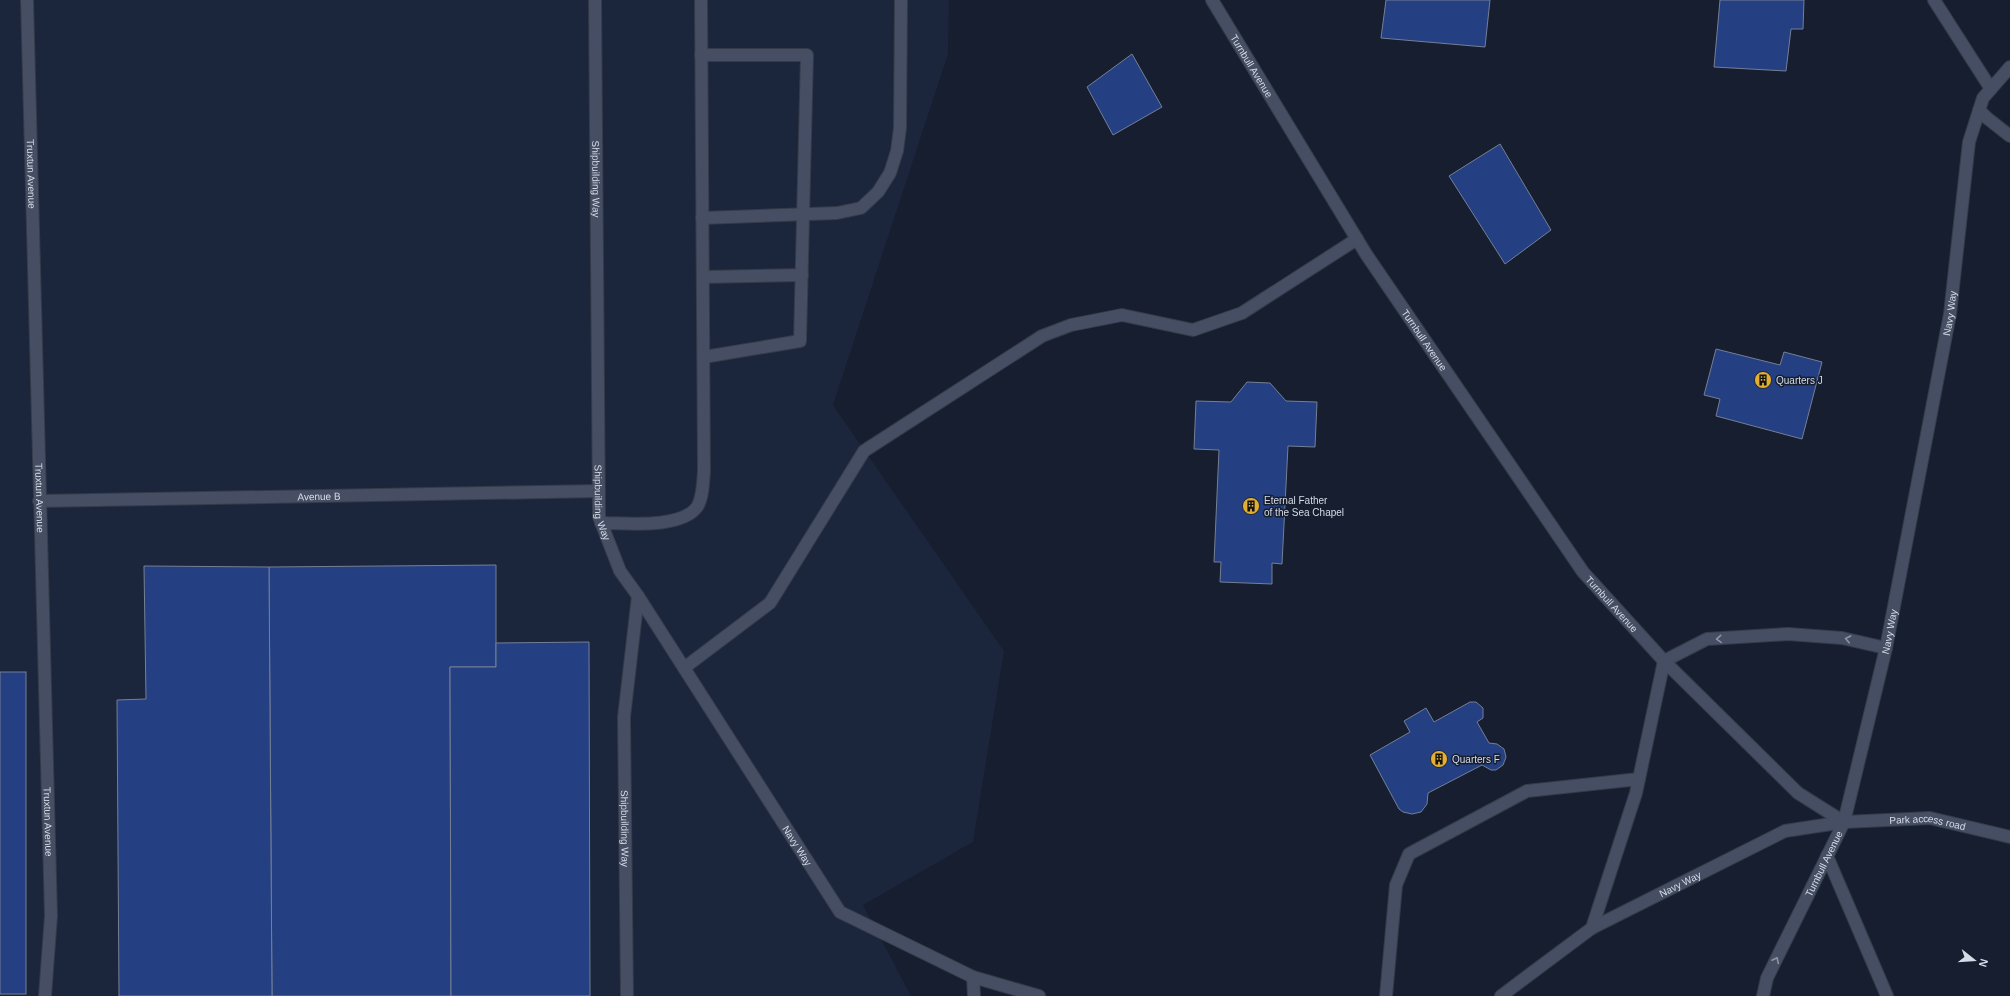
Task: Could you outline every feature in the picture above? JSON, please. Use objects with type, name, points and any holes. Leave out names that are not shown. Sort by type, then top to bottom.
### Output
[{"type":"street","name":"Truxtun Avenue","points":[[27,0],[51,916],[45,996]]},
{"type":"street","name":"Shipbuilding Way","points":[[595,0],[599,491],[601,523],[620,571],[638,596],[624,717],[627,996]]},
{"type":"street","points":[[601,523],[666,522],[683,518],[697,507],[703,488],[704,357],[701,0]]},
{"type":"street","points":[[702,218],[837,213],[861,208],[878,192],[890,173],[897,151],[900,128],[901,0]]},
{"type":"street","name":"Turnbull Avenue","points":[[1212,0],[1357,239],[1583,572],[1664,660],[1798,793],[1844,822],[1767,978],[1763,996]]},
{"type":"street","points":[[1934,0],[1991,88]]},
{"type":"street","points":[[701,55],[807,56],[800,341],[704,357]]},
{"type":"street","name":"Navy Way","points":[[1501,996],[1592,928],[1785,831],[1844,822],[1886,648],[1950,314],[1969,142],[1983,98],[2010,67]]},
{"type":"street","points":[[1979,110],[2010,136]]},
{"type":"street","points":[[684,668],[770,603],[864,450],[1042,336],[1071,325],[1122,315],[1193,330],[1242,313],[1357,239]]},
{"type":"street","points":[[703,277],[802,275]]},
{"type":"street","name":"Avenue B","points":[[39,501],[599,491]]},
{"type":"street","name":"Navy Way","points":[[638,596],[840,912],[973,977],[1039,996]]},
{"type":"street","points":[[1592,928],[1639,779],[1664,660],[1707,640],[1788,634],[1842,638],[1886,648]]},
{"type":"street","points":[[1386,996],[1396,885],[1409,854],[1527,791],[1639,779]]},
{"type":"street","name":"Park access road","points":[[1844,822],[1930,818],[2010,837]]},
{"type":"street","points":[[1827,856],[1887,996]]},
{"type":"street","points":[[973,977],[974,996]]},
{"type":"shaded area","points":[[0,0],[949,0],[948,54],[833,405],[1004,651],[973,842],[863,905],[911,996],[0,996]]},
{"type":"building","points":[[1386,0],[1490,0],[1485,47],[1381,38]]},
{"type":"building","points":[[1720,0],[1804,0],[1803,29],[1791,29],[1786,71],[1714,67]]},
{"type":"building","points":[[1132,54],[1162,107],[1113,135],[1087,87]]},
{"type":"building","points":[[1500,144],[1551,230],[1505,264],[1449,176]]},
{"type":"building","name":"Quarters J","points":[[1716,349],[1780,365],[1784,352],[1822,362],[1802,439],[1716,416],[1720,399],[1704,395]]},
{"type":"building","name":"Eternal Father of the Sea Chapel","points":[[1247,382],[1270,383],[1286,401],[1317,402],[1315,447],[1288,446],[1282,564],[1272,563],[1272,584],[1220,582],[1221,562],[1214,562],[1219,450],[1194,449],[1196,401],[1231,402]]},
{"type":"building","points":[[496,565],[496,667],[450,667],[451,996],[272,996],[269,567]]},
{"type":"building","points":[[144,566],[269,567],[272,996],[119,996],[117,700],[146,699]]},
{"type":"building","points":[[589,642],[590,996],[451,996],[450,667],[496,667],[496,643]]},
{"type":"building","points":[[0,672],[26,672],[26,994],[0,994]]},
{"type":"building","name":"Quarters F","points":[[1470,702],[1476,702],[1483,708],[1483,718],[1477,722],[1489,743],[1497,744],[1504,749],[1506,757],[1503,765],[1496,770],[1491,770],[1482,765],[1428,793],[1427,804],[1421,812],[1412,814],[1403,812],[1399,809],[1370,755],[1410,732],[1404,721],[1426,708],[1434,722]]},
{"type":"place","name":"Quarters J","points":[[1763,380]]},
{"type":"place","name":"Eternal Father of the Sea Chapel","points":[[1251,506]]},
{"type":"place","name":"Quarters F","points":[[1439,759]]}]
